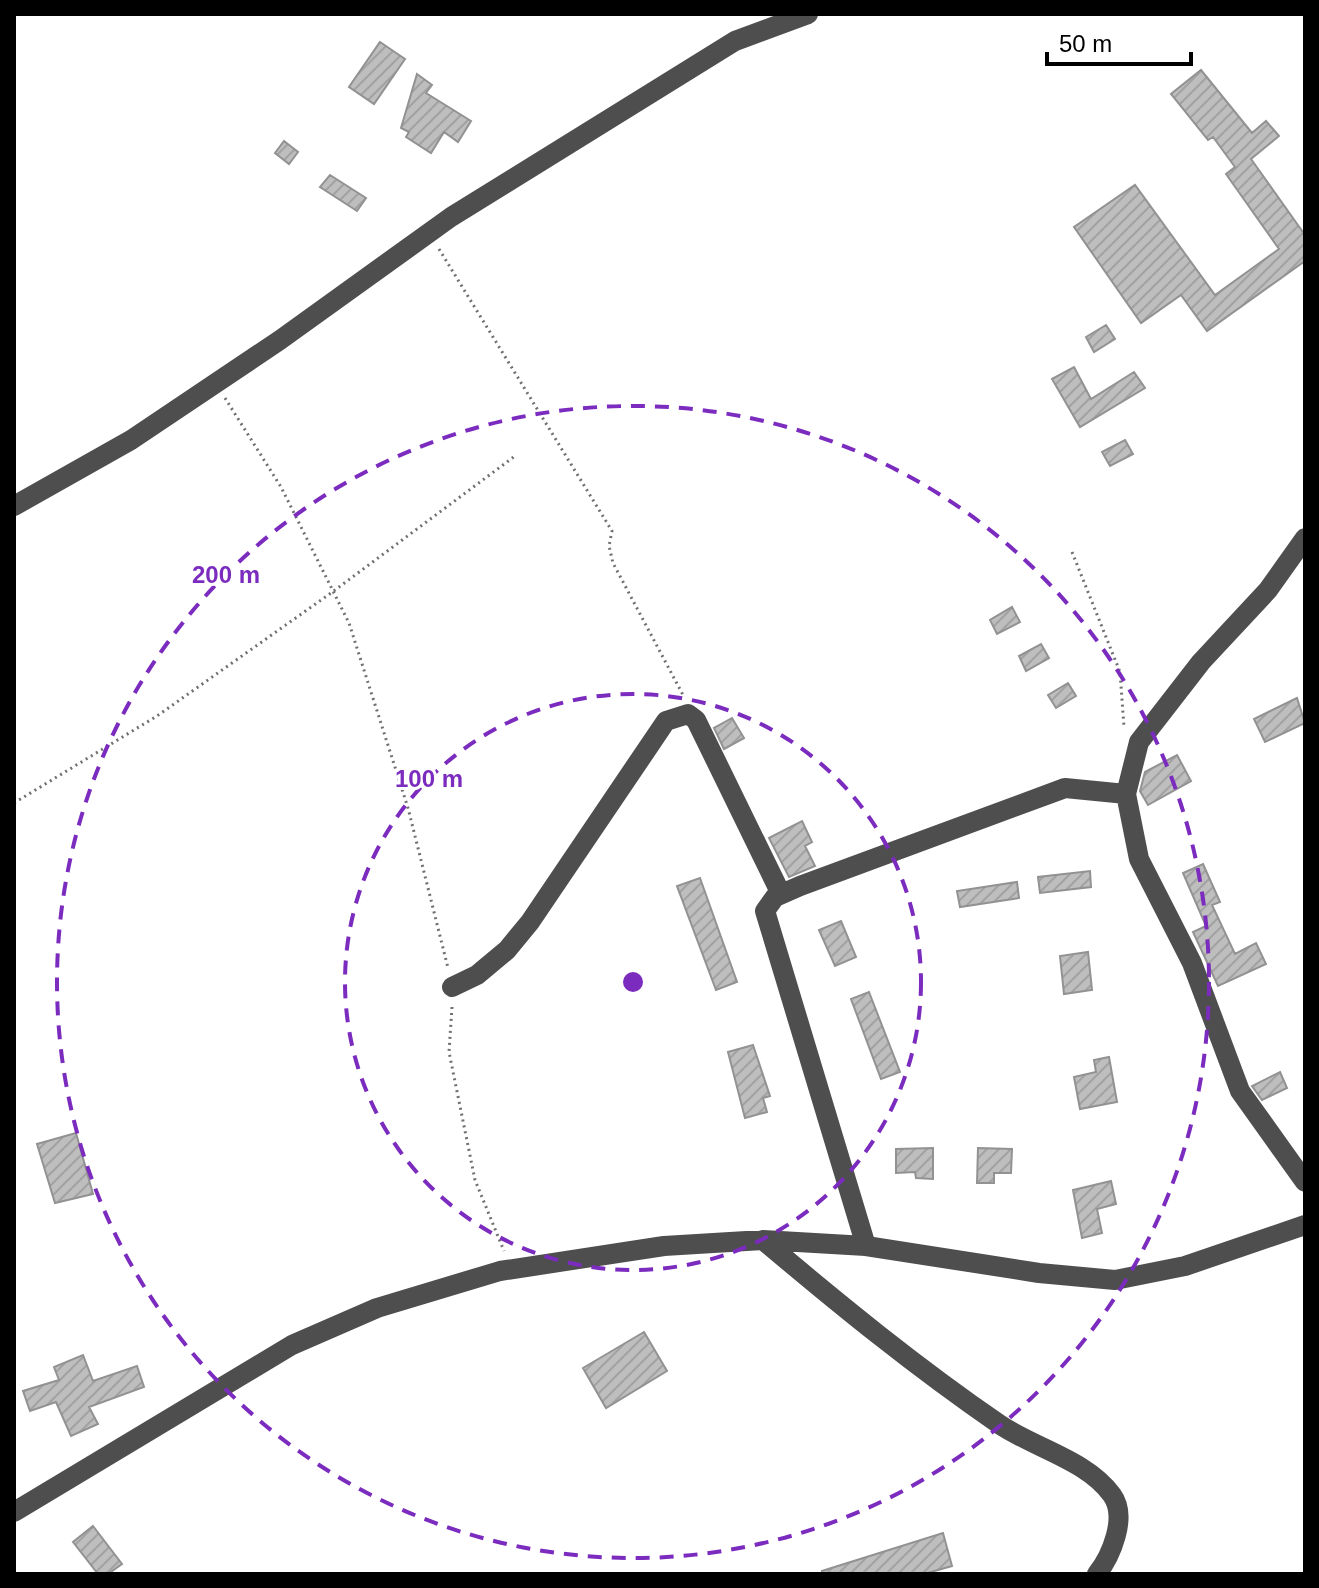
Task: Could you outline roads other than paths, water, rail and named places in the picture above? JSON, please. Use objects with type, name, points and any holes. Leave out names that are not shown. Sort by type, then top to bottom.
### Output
[{"type":"street","points":[[14,506],[131,440],[429,233],[735,41],[808,14]]},
{"type":"street","points":[[1305,538],[1268,590],[1201,662],[1139,742],[1126,794],[1139,859],[1192,963],[1240,1091],[1305,1182]]},
{"type":"street","points":[[452,987],[477,975],[507,950],[552,892],[666,721],[688,714],[696,720],[781,894]]},
{"type":"street","points":[[866,1246],[765,911],[781,894],[1065,788],[1126,794]]},
{"type":"street","points":[[14,1512],[292,1345],[377,1308],[512,1269],[664,1246],[763,1240],[866,1246],[1039,1273],[1115,1280],[1185,1266],[1305,1225]]},
{"type":"street","points":[[763,1240],[928,1376],[1020,1438],[1096,1477],[1115,1498],[1117,1528],[1110,1556],[1097,1574]]}]
